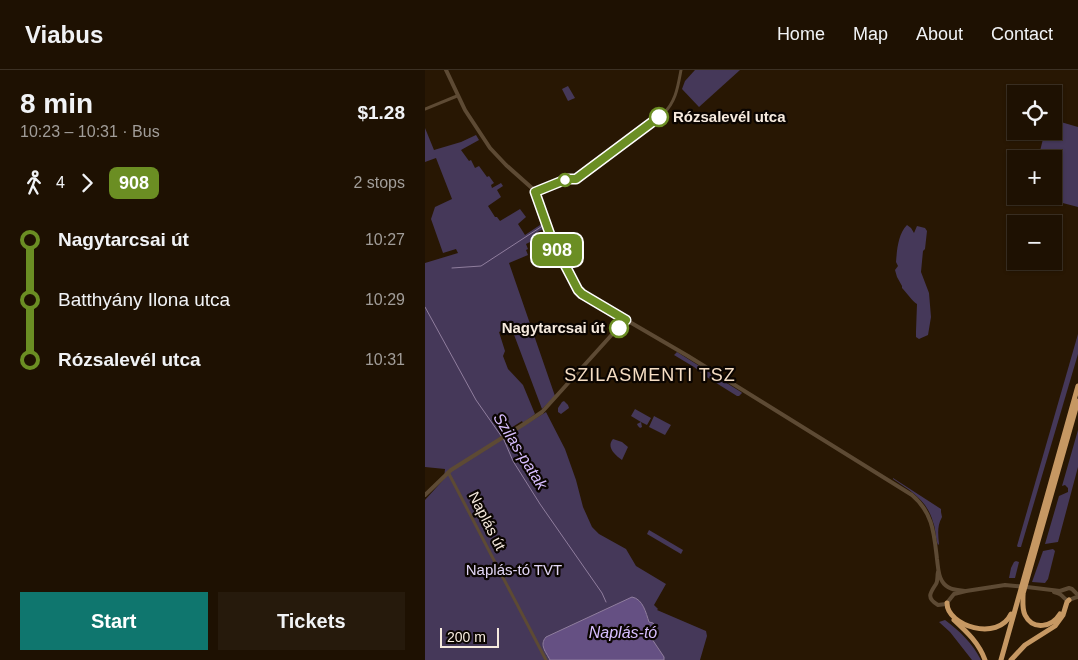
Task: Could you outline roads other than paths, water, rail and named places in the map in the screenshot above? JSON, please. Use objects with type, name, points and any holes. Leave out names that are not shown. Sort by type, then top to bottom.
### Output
[{"type":"highway","points":[[1003,660],[1017,602],[1078,386]]},
{"type":"highway","points":[[1003,660],[1078,401]]},
{"type":"highway","points":[[1023,594],[1025,616],[1039,626],[1049,624],[1057,619],[1064,603],[1071,597]]},
{"type":"highway","points":[[1011,660],[1025,645],[1055,626],[1071,597]]},
{"type":"highway","points":[[947,603],[949,609],[960,621],[973,627],[985,629],[1004,624],[1010,617],[1017,602]]},
{"type":"highway","points":[[941,605],[973,638],[985,660]]},
{"type":"main road","points":[[446,70],[457,96],[492,152],[535,192],[552,240],[578,290],[912,495],[924,507],[930,519],[941,580],[949,588],[966,591]]},
{"type":"main road","points":[[425,496],[448,472],[530,420],[549,405],[626,320]]},
{"type":"main road","points":[[938,569],[937,580],[931,592],[931,597],[933,602],[941,605],[947,603],[955,594],[996,586],[1034,588],[1071,597]]},
{"type":"main road","points":[[935,586],[944,584]]},
{"type":"main road","points":[[949,588],[951,597]]},
{"type":"main road","points":[[1051,591],[1070,588],[1074,592],[1071,597]]},
{"type":"main road","points":[[1064,590],[1071,597]]},
{"type":"street","points":[[535,192],[567,179],[576,179],[663,114],[674,101],[681,70]]},
{"type":"street","points":[[425,109],[457,96]]},
{"type":"street","name":"Naplás út","points":[[448,472],[546,660]]},
{"type":"water","name":"Naplás-tó","points":[[632,597],[639,600],[649,622],[653,623],[657,628],[652,639],[664,660],[550,660],[543,646],[546,637]]},
{"type":"waterway","points":[[452,268],[481,266],[544,225]]},
{"type":"waterway","name":"Szilas-patak","points":[[425,307],[476,400],[504,440],[513,461],[540,504],[602,593],[606,602]]},
{"type":"place","name":"Rózsalevél utca","points":[[659,117]]},
{"type":"place","name":"Nagytarcsai út","points":[[619,328]]},
{"type":"district","name":"SZILASMENTI TSZ","points":[[650,375]]},
{"type":"park label","name":"Naplás-tó TVT","points":[[514,570]]}]
